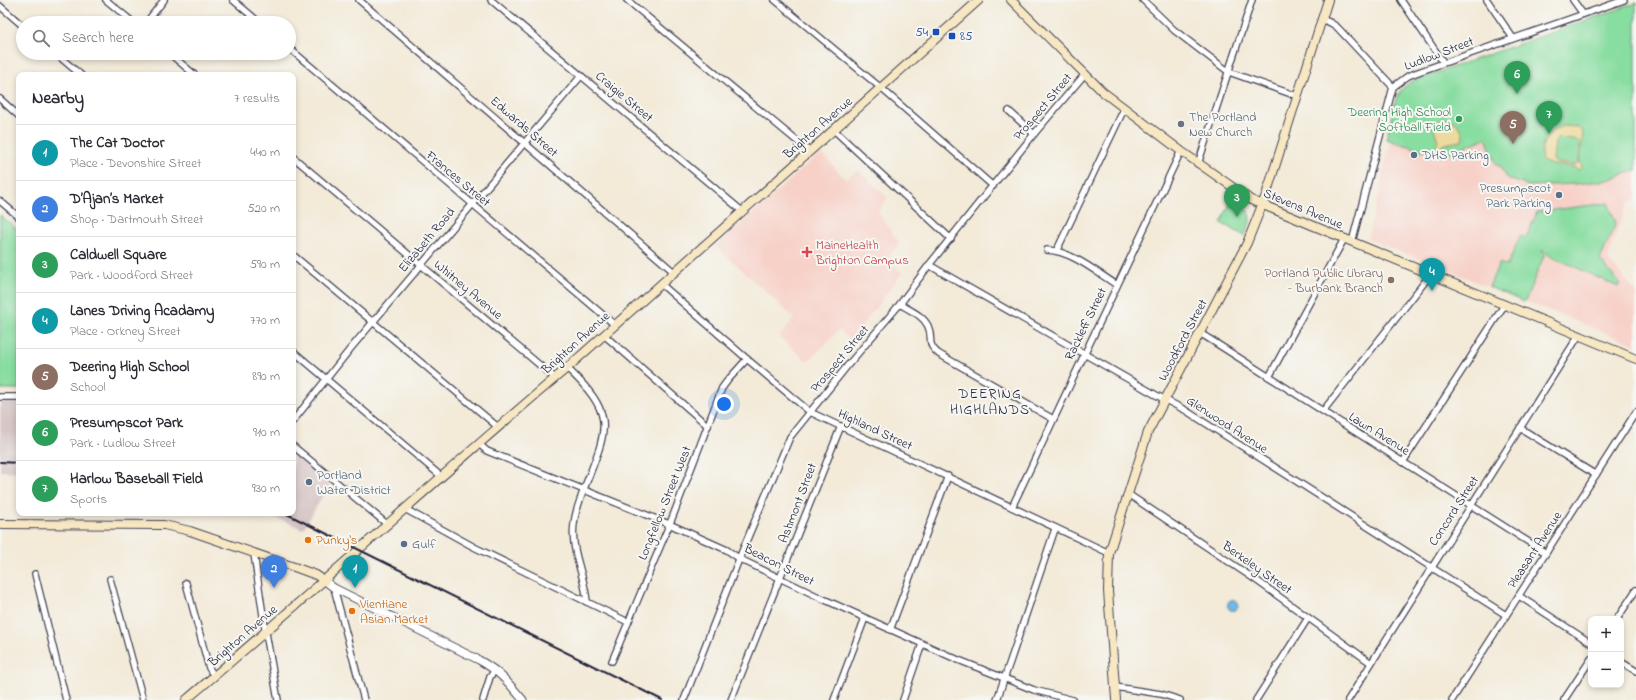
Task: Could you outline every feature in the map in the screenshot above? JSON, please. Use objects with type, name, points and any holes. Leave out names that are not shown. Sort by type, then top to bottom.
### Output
[{"type":"main road","name":"Brighton Avenue","points":[[187,700],[567,368],[979,0]]},
{"type":"main road","name":"Stevens Avenue","points":[[1011,0],[1085,74],[1124,109],[1240,193],[1262,204],[1352,242],[1636,359]]},
{"type":"main road","name":"Woodford Street","points":[[1116,700],[1108,591],[1109,553],[1148,432],[1164,399],[1237,265],[1262,204],[1328,0]]},
{"type":"main road","points":[[0,524],[164,525],[190,532],[308,572],[325,581]]},
{"type":"street","points":[[106,0],[125,16]]},
{"type":"street","points":[[151,16],[164,0]]},
{"type":"street","points":[[233,0],[252,16]]},
{"type":"street","name":"Edwards Street","points":[[358,0],[525,142],[674,272]]},
{"type":"street","name":"Craigie Street","points":[[492,0],[742,211]]},
{"type":"street","points":[[627,0],[809,152]]},
{"type":"street","points":[[775,0],[881,88],[993,186]]},
{"type":"street","points":[[1143,0],[1174,30],[1229,72],[1297,96]]},
{"type":"street","points":[[1198,164],[1252,0]]},
{"type":"street","points":[[1401,0],[1443,62]]},
{"type":"street","points":[[1487,0],[1513,38]]},
{"type":"street","points":[[1573,0],[1583,14]]},
{"type":"street","name":"Ludlow Street","points":[[1393,87],[1408,76],[1443,62],[1624,0]]},
{"type":"street","points":[[0,6],[16,20]]},
{"type":"street","points":[[1322,19],[1337,27],[1393,87],[1352,242]]},
{"type":"street","name":"Frances Street","points":[[296,54],[614,325]]},
{"type":"street","points":[[63,60],[77,72]]},
{"type":"street","points":[[178,60],[192,72]]},
{"type":"street","name":"Prospect Street","points":[[684,700],[786,444],[848,365],[900,304],[929,264],[951,239],[1034,134],[1085,74]]},
{"type":"street","name":"Elizabeth Road","points":[[296,417],[421,265],[581,76]]},
{"type":"street","points":[[0,99],[16,113]]},
{"type":"street","points":[[1057,250],[1124,109]]},
{"type":"street","points":[[1009,111],[1034,134]]},
{"type":"street","points":[[834,130],[951,239]]},
{"type":"street","name":"Rackleff Street","points":[[1012,507],[1181,151]]},
{"type":"street","name":"Whitney Avenue","points":[[296,160],[555,378]]},
{"type":"street","points":[[0,201],[16,214]]},
{"type":"street","points":[[1269,377],[1344,238]]},
{"type":"street","points":[[1047,250],[1057,250],[1117,285]]},
{"type":"street","points":[[296,258],[498,427]]},
{"type":"street","name":"Glenwood Avenue","points":[[929,264],[1192,415],[1506,616]]},
{"type":"street","points":[[1323,411],[1431,274]]},
{"type":"street","name":"Highland Street","points":[[661,284],[747,360],[810,412],[948,476],[1055,529],[1109,553]]},
{"type":"street","points":[[900,304],[924,319],[928,326],[932,349],[1053,419]]},
{"type":"street","points":[[1403,462],[1505,304]]},
{"type":"street","name":"Lawn Avenue","points":[[1200,333],[1546,553]]},
{"type":"street","points":[[604,335],[708,426]]},
{"type":"street","name":"Concord Street","points":[[1348,700],[1430,568],[1579,335]]},
{"type":"street","points":[[296,354],[442,477]]},
{"type":"street","name":"Longfellow Street West","points":[[612,661],[669,524],[722,388],[747,360]]},
{"type":"street","points":[[567,368],[588,389],[596,400],[602,412],[603,418],[603,435],[575,518],[573,535],[576,559],[586,589],[587,602]]},
{"type":"street","points":[[0,397],[16,397]]},
{"type":"street","name":"Pleasant Avenue","points":[[1452,700],[1636,412]]},
{"type":"street","name":"Ashmont Street","points":[[731,700],[840,426]]},
{"type":"street","points":[[1520,428],[1596,475]]},
{"type":"street","name":"Beacon Street","points":[[479,444],[487,451],[669,524],[727,550],[740,559],[780,579],[922,644],[1004,679],[1034,690],[1074,700]]},
{"type":"street","points":[[296,448],[388,525]]},
{"type":"street","points":[[890,630],[948,476]]},
{"type":"street","name":"Berkeley Street","points":[[1128,494],[1225,559],[1372,663]]},
{"type":"street","points":[[405,509],[488,553],[628,622]]},
{"type":"street","points":[[997,700],[1055,529]]},
{"type":"street","points":[[254,554],[278,700]]},
{"type":"street","points":[[35,574],[66,700]]},
{"type":"street","points":[[110,579],[143,700]]},
{"type":"street","points":[[325,581],[334,588],[466,653],[495,670],[503,676],[523,700]]},
{"type":"street","points":[[186,583],[210,668],[214,676]]},
{"type":"street","points":[[334,588],[364,700]]},
{"type":"street","points":[[1619,616],[1636,590]]},
{"type":"street","points":[[1519,596],[1588,641]]},
{"type":"street","points":[[834,700],[865,618]]},
{"type":"street","points":[[1256,700],[1308,618]]},
{"type":"street","points":[[903,700],[922,644]]},
{"type":"street","points":[[1564,700],[1588,664]]},
{"type":"street","points":[[1624,664],[1636,671]]},
{"type":"street","points":[[483,700],[490,676],[495,670]]},
{"type":"street","points":[[1115,687],[1161,694],[1180,700]]},
{"type":"shaded area","points":[[1636,5],[1636,200],[1628,203],[1607,258],[1636,292],[1636,345],[1368,239],[1403,87]]},
{"type":"shaded area","name":"MaineHealth Brighton Campus","points":[[821,152],[845,179],[858,170],[888,198],[878,212],[899,243],[887,259],[902,273],[851,340],[839,330],[808,362],[779,337],[794,318],[716,246]]},
{"type":"shaded area","points":[[0,402],[16,402],[16,472],[0,471]]},
{"type":"shaded area","points":[[296,456],[330,484],[303,529],[271,516],[296,516]]},
{"type":"green space","points":[[1636,3],[1636,170],[1608,180],[1576,184],[1528,186],[1506,178],[1500,165],[1497,166],[1486,138],[1439,157],[1436,153],[1430,153],[1386,139],[1396,99],[1401,90],[1410,82]]},
{"type":"green space","points":[[1232,199],[1249,212],[1250,222],[1245,236],[1221,223]]},
{"type":"green space","points":[[1608,203],[1616,223],[1600,260],[1620,284],[1618,287],[1549,255],[1542,250],[1544,256],[1524,302],[1489,287],[1499,263],[1507,266],[1520,236],[1526,238],[1537,212]]},
{"type":"green space","points":[[0,215],[16,228],[16,389],[0,389]]},
{"type":"sand","points":[[1442,119],[1454,121],[1459,126],[1463,138],[1461,141],[1444,144],[1439,148],[1436,146],[1438,141],[1433,125]]},
{"type":"sand","points":[[1564,126],[1577,127],[1583,132],[1580,162],[1582,167],[1579,170],[1574,167],[1552,165],[1542,161],[1541,155],[1543,144],[1549,134]],"holes":[[[1559,138],[1578,141],[1580,144],[1579,162],[1574,165],[1556,163],[1553,160],[1555,142]]]},
{"type":"water","points":[[1233,599],[1237,601],[1239,605],[1237,609],[1233,611],[1229,609],[1227,605],[1229,601]]},
{"type":"railway","points":[[0,462],[16,463]]},
{"type":"railway","points":[[291,516],[662,700]]},
{"type":"place","name":"54","points":[[936,32]]},
{"type":"place","name":"85","points":[[952,36]]},
{"type":"place","name":"Presumpscot Park","points":[[1517,94]]},
{"type":"place","name":"Deering High School Softball Field","points":[[1459,119]]},
{"type":"place","name":"The Portland New Church","points":[[1181,124]]},
{"type":"place","name":"Harlow Baseball Field","points":[[1549,134]]},
{"type":"place","name":"Deering High School","points":[[1513,144]]},
{"type":"place","name":"DHS Parking","points":[[1414,155]]},
{"type":"place","name":"Presumpscot Park Parking","points":[[1559,195]]},
{"type":"place","name":"Caldwell Square","points":[[1237,217]]},
{"type":"place","name":"MaineHealth Brighton Campus","points":[[807,252]]},
{"type":"place","name":"Portland Public Library - Burbank Branch","points":[[1391,280]]},
{"type":"place","name":"Lanes Driving Acadamy","points":[[1432,291]]},
{"type":"place","name":"Portland Water District","points":[[309,482]]},
{"type":"place","name":"Punky's","points":[[308,540]]},
{"type":"place","name":"Gulf","points":[[404,544]]},
{"type":"place","name":"D’Ajan’s Market","points":[[274,588]]},
{"type":"place","name":"The Cat Doctor","points":[[355,588]]},
{"type":"place","name":"Vientiane Asian Market","points":[[352,611]]},
{"type":"district","name":"DEERING HIGHLANDS","points":[[990,402]]}]
